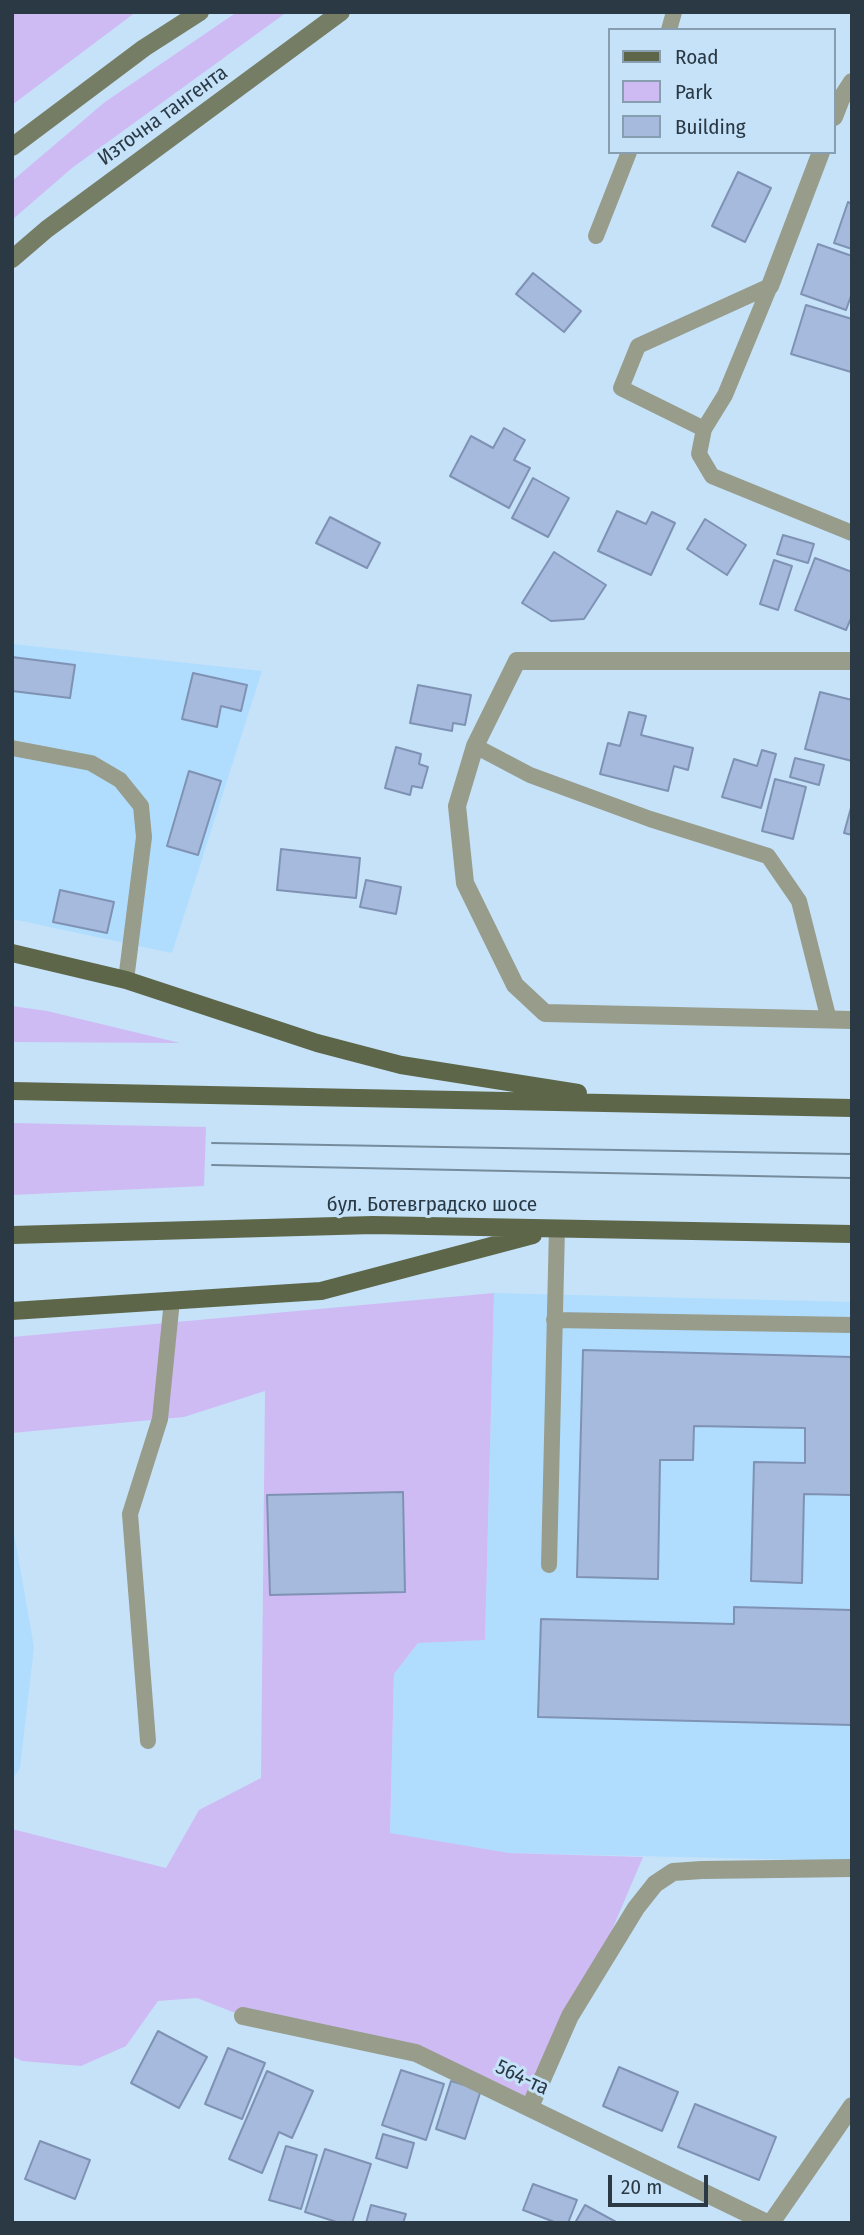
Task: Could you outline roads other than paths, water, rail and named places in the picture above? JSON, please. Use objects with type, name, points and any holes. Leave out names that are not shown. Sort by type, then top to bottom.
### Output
[{"type":"main road","points":[[12,953],[126,980],[317,1043],[401,1065],[647,1104]]},
{"type":"main road","points":[[12,1091],[852,1108]]},
{"type":"main road","name":"бул. Ботевградско шосе","points":[[12,1235],[373,1225],[852,1234]]},
{"type":"main road","points":[[12,1311],[321,1291],[556,1228]]},
{"type":"street","points":[[12,147],[144,48],[200,12]]},
{"type":"street","name":"Източна тангента","points":[[12,259],[47,229],[341,12]]},
{"type":"street","points":[[836,112],[852,82]]},
{"type":"street","points":[[770,286],[820,154]]},
{"type":"street","points":[[852,661],[517,661],[475,746],[457,806],[465,883],[516,985],[545,1013],[852,1020]]},
{"type":"street","points":[[530,2107],[570,2016],[636,1908],[654,1884],[673,1872],[852,1868]]},
{"type":"street","name":"564-та","points":[[243,2016],[416,2053],[769,2223]]},
{"type":"street","points":[[769,2223],[852,2106]]},
{"type":"lane","points":[[596,236],[628,154]]},
{"type":"lane","points":[[704,429],[621,388],[638,346],[770,286]]},
{"type":"lane","points":[[770,286],[725,394],[704,429],[699,454],[712,476],[852,533]]},
{"type":"lane","points":[[475,746],[542,779],[650,819],[768,856],[799,901],[829,1020]]},
{"type":"lane","points":[[12,748],[91,763],[120,780],[141,806],[144,837],[126,980]]},
{"type":"lane","points":[[549,1565],[556,1228]]},
{"type":"lane","points":[[148,1741],[130,1514],[160,1419],[172,1300]]},
{"type":"lane","points":[[554,1320],[852,1325]]},
{"type":"tram line","points":[[212,1143],[852,1154]]},
{"type":"tram line","points":[[212,1165],[852,1178]]}]
